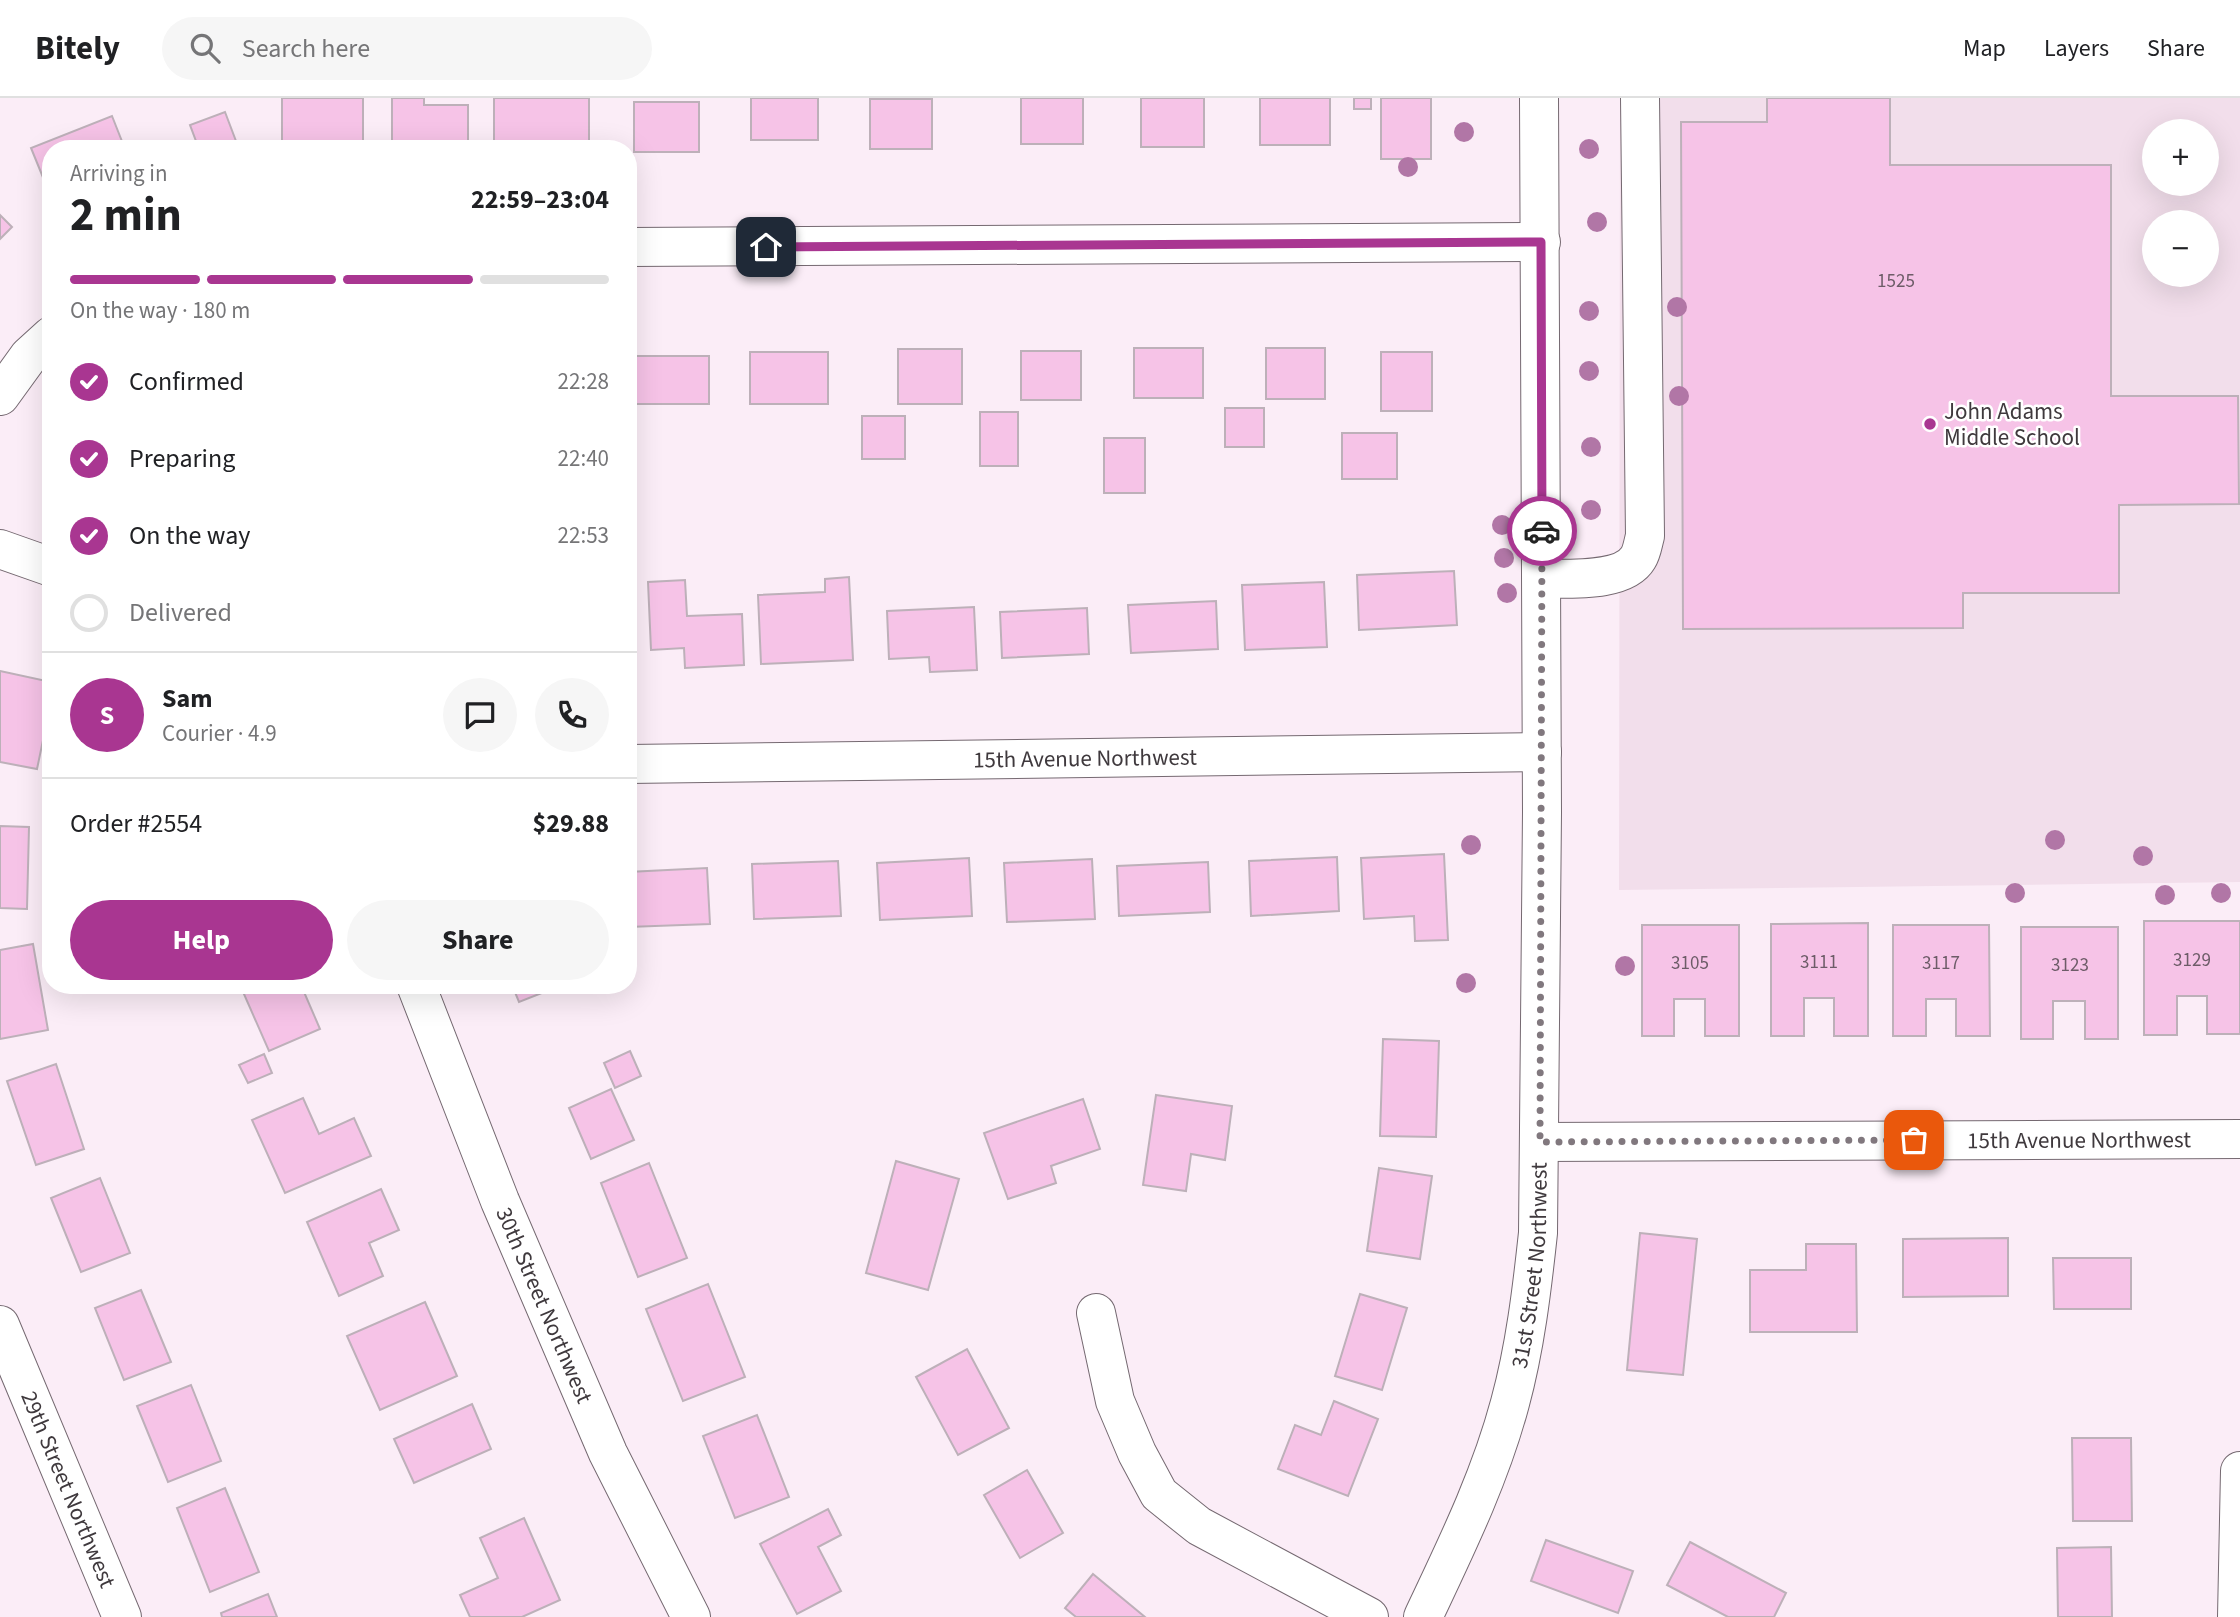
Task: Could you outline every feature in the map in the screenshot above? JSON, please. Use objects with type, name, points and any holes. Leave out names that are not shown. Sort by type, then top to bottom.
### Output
[{"type":"street","name":"31st Street Northwest","points":[[1423,1617],[1466,1526],[1511,1402],[1533,1280],[1538,1233],[1542,752],[1539,98]]},
{"type":"street","points":[[1542,579],[1587,578],[1620,573],[1638,559],[1646,536],[1640,98]]},
{"type":"street","points":[[637,247],[1541,242]]},
{"type":"street","points":[[0,396],[29,356],[42,344]]},
{"type":"street","points":[[0,549],[42,564]]},
{"type":"street","name":"15th Avenue Northwest","points":[[637,764],[1542,752]]},
{"type":"street","name":"30th Street Northwest","points":[[420,994],[500,1201],[608,1453],[691,1617]]},
{"type":"street","name":"15th Avenue Northwest","points":[[1540,1142],[2240,1139]]},
{"type":"street","points":[[1096,1313],[1115,1401],[1137,1453],[1159,1493],[1199,1526],[1369,1617]]},
{"type":"street","name":"29th Street Northwest","points":[[0,1325],[122,1617]]},
{"type":"street","points":[[2237,1617],[2240,1471]]},
{"type":"shaded area","name":"John Adams Middle School","points":[[1620,98],[2240,98],[2240,882],[1619,890]]},
{"type":"building","points":[[282,98],[363,98],[363,140],[282,140]]},
{"type":"building","points":[[392,98],[424,98],[424,105],[468,105],[468,140],[392,140]]},
{"type":"building","points":[[494,98],[589,98],[589,140],[494,140]]},
{"type":"building","points":[[751,98],[818,98],[818,140],[751,140]]},
{"type":"building","points":[[1021,98],[1083,98],[1083,144],[1021,144]]},
{"type":"building","points":[[1141,98],[1204,98],[1204,147],[1141,147]]},
{"type":"building","points":[[1260,98],[1330,98],[1330,145],[1260,145]]},
{"type":"building","points":[[1354,98],[1371,98],[1371,109],[1354,109]]},
{"type":"building","points":[[1381,98],[1431,98],[1431,159],[1381,159]]},
{"type":"building","name":"John Adams Middle School","points":[[1767,98],[1890,98],[1890,165],[2111,165],[2111,396],[2238,396],[2239,504],[2119,505],[2119,593],[1963,593],[1963,628],[1683,629],[1681,122],[1767,122]]},
{"type":"building","points":[[870,99],[932,99],[932,149],[870,149]]},
{"type":"building","points":[[634,102],[699,102],[699,152],[637,152],[637,140],[634,140]]},
{"type":"building","points":[[225,112],[236,140],[196,140],[190,125]]},
{"type":"building","points":[[112,116],[121,140],[51,140]]},
{"type":"building","points":[[42,144],[42,175],[31,148]]},
{"type":"building","points":[[0,215],[12,227],[0,239]]},
{"type":"building","points":[[1134,348],[1203,348],[1203,398],[1134,398]]},
{"type":"building","points":[[1266,348],[1325,348],[1325,399],[1266,399]]},
{"type":"building","points":[[898,349],[962,349],[962,404],[898,404]]},
{"type":"building","points":[[1021,351],[1081,351],[1081,400],[1021,400]]},
{"type":"building","points":[[750,352],[828,352],[828,404],[750,404]]},
{"type":"building","points":[[1381,352],[1432,352],[1432,411],[1381,411]]},
{"type":"building","points":[[637,356],[709,356],[709,404],[637,404]]},
{"type":"building","points":[[1225,408],[1264,408],[1264,447],[1225,447]]},
{"type":"building","points":[[980,412],[1018,412],[1018,466],[980,466]]},
{"type":"building","points":[[862,416],[905,416],[905,459],[862,459]]},
{"type":"building","points":[[1342,433],[1397,433],[1397,479],[1342,479]]},
{"type":"building","points":[[1104,438],[1145,438],[1145,493],[1104,493]]},
{"type":"building","points":[[1454,571],[1457,625],[1359,630],[1357,575]]},
{"type":"building","points":[[849,577],[853,660],[761,664],[758,595],[825,592],[825,579]]},
{"type":"building","points":[[685,580],[687,616],[742,614],[744,665],[685,668],[684,648],[651,650],[648,582]]},
{"type":"building","points":[[1324,582],[1327,647],[1245,650],[1242,585]]},
{"type":"building","points":[[1216,601],[1218,649],[1131,653],[1128,605]]},
{"type":"building","points":[[974,607],[977,670],[930,672],[929,657],[889,659],[887,611]]},
{"type":"building","points":[[1087,608],[1089,654],[1002,658],[1000,612]]},
{"type":"building","points":[[0,671],[42,680],[42,745],[37,769],[0,762]]},
{"type":"building","points":[[0,826],[29,827],[27,909],[0,908]]},
{"type":"building","points":[[1444,854],[1448,940],[1415,941],[1414,916],[1364,919],[1361,858]]},
{"type":"building","points":[[1337,857],[1339,911],[1251,916],[1249,861]]},
{"type":"building","points":[[969,858],[972,916],[880,920],[877,863]]},
{"type":"building","points":[[1092,859],[1095,919],[1007,922],[1004,863]]},
{"type":"building","points":[[838,861],[841,916],[754,919],[752,864]]},
{"type":"building","points":[[1208,862],[1210,912],[1119,916],[1117,866]]},
{"type":"building","points":[[707,868],[710,924],[637,927],[637,872]]},
{"type":"building","points":[[2144,921],[2240,921],[2240,1034],[2207,1034],[2207,996],[2177,996],[2177,1035],[2144,1035]]},
{"type":"building","points":[[1868,923],[1868,1036],[1834,1036],[1834,998],[1804,998],[1804,1036],[1771,1036],[1771,924]]},
{"type":"building","points":[[1642,925],[1739,925],[1739,1036],[1705,1036],[1705,999],[1674,999],[1674,1036],[1642,1036]]},
{"type":"building","points":[[1893,925],[1989,925],[1990,1036],[1956,1036],[1956,999],[1926,999],[1926,1036],[1893,1036]]},
{"type":"building","points":[[2021,927],[2118,927],[2118,1039],[2085,1039],[2085,1001],[2053,1001],[2053,1039],[2021,1039]]},
{"type":"building","points":[[33,944],[48,1030],[0,1039],[0,950]]},
{"type":"building","points":[[244,994],[305,994],[320,1029],[269,1051]]},
{"type":"building","points":[[516,994],[539,994],[519,1002]]},
{"type":"building","points":[[1383,1039],[1439,1041],[1436,1137],[1380,1136]]},
{"type":"building","points":[[630,1051],[641,1076],[615,1088],[604,1063]]},
{"type":"building","points":[[264,1054],[272,1073],[248,1083],[239,1065]]},
{"type":"building","points":[[56,1064],[84,1149],[36,1165],[7,1081]]},
{"type":"building","points":[[611,1089],[634,1140],[591,1159],[569,1108]]},
{"type":"building","points":[[1156,1095],[1232,1106],[1225,1160],[1191,1154],[1186,1191],[1143,1185]]},
{"type":"building","points":[[303,1098],[319,1134],[354,1118],[371,1156],[285,1193],[252,1120]]},
{"type":"building","points":[[1083,1099],[1100,1149],[1051,1166],[1056,1183],[1008,1199],[984,1133]]},
{"type":"building","points":[[896,1161],[959,1179],[928,1290],[866,1273]]},
{"type":"building","points":[[649,1163],[687,1258],[638,1277],[601,1183]]},
{"type":"building","points":[[1379,1168],[1432,1176],[1420,1259],[1367,1251]]},
{"type":"building","points":[[100,1178],[130,1253],[81,1272],[51,1198]]},
{"type":"building","points":[[381,1189],[399,1230],[369,1243],[383,1276],[339,1296],[307,1222]]},
{"type":"building","points":[[1640,1233],[1697,1239],[1683,1375],[1627,1370]]},
{"type":"building","points":[[2008,1238],[2008,1296],[1903,1297],[1903,1239]]},
{"type":"building","points":[[1806,1244],[1856,1244],[1857,1332],[1750,1332],[1750,1270],[1806,1270]]},
{"type":"building","points":[[2053,1258],[2131,1258],[2131,1309],[2054,1309]]},
{"type":"building","points":[[708,1284],[745,1377],[683,1401],[646,1309]]},
{"type":"building","points":[[141,1290],[171,1362],[124,1380],[95,1308]]},
{"type":"building","points":[[1360,1294],[1407,1308],[1382,1390],[1335,1376]]},
{"type":"building","points":[[425,1302],[457,1376],[380,1410],[347,1336]]},
{"type":"building","points":[[967,1349],[1009,1428],[958,1455],[916,1377]]},
{"type":"building","points":[[191,1385],[221,1461],[168,1482],[137,1406]]},
{"type":"building","points":[[1334,1401],[1378,1419],[1348,1496],[1278,1469],[1295,1425],[1321,1435]]},
{"type":"building","points":[[472,1404],[491,1449],[414,1483],[394,1439]]},
{"type":"building","points":[[757,1415],[789,1497],[735,1518],[703,1436]]},
{"type":"building","points":[[2072,1438],[2131,1438],[2132,1521],[2073,1521]]},
{"type":"building","points":[[1027,1470],[1063,1533],[1020,1558],[984,1495]]},
{"type":"building","points":[[225,1488],[259,1572],[210,1592],[177,1508]]},
{"type":"building","points":[[828,1509],[841,1535],[818,1547],[841,1591],[797,1614],[760,1544]]},
{"type":"building","points":[[524,1518],[560,1600],[522,1617],[470,1617],[460,1595],[498,1578],[480,1538]]},
{"type":"building","points":[[1546,1540],[1633,1571],[1618,1613],[1531,1581]]},
{"type":"building","points":[[1690,1542],[1786,1593],[1774,1617],[1728,1617],[1667,1585]]},
{"type":"building","points":[[2111,1547],[2112,1617],[2058,1617],[2057,1548]]},
{"type":"building","points":[[1093,1574],[1145,1617],[1076,1617],[1065,1608]]},
{"type":"building","points":[[268,1594],[277,1617],[222,1617],[221,1613]]},
{"type":"way so far","points":[[1542,531],[1540,1142],[1914,1140]]},
{"type":"place","name":"John Adams Middle School","points":[[1930,424]]},
{"type":"route","points":[[766,247],[1541,242],[1542,531]]}]
